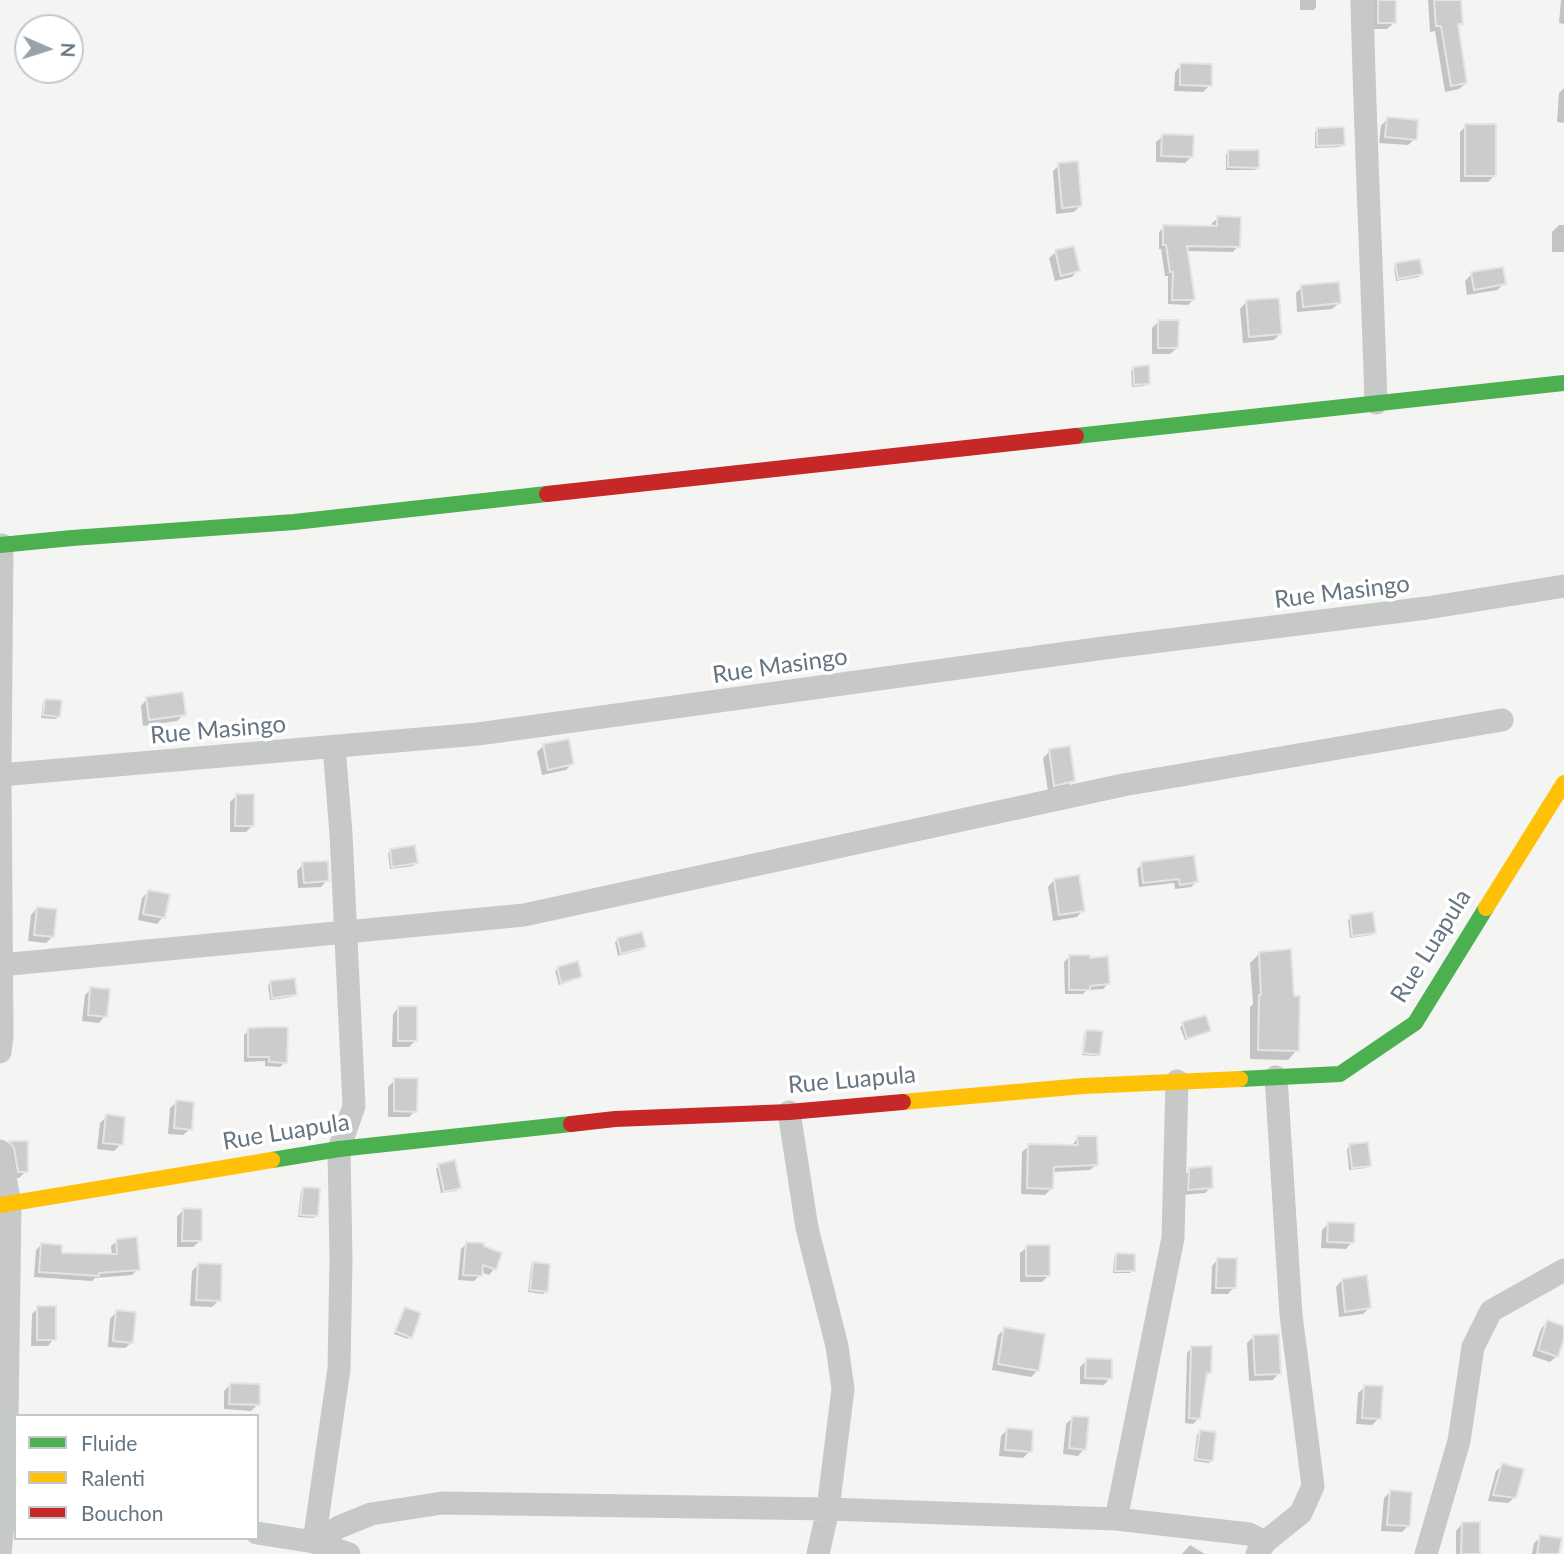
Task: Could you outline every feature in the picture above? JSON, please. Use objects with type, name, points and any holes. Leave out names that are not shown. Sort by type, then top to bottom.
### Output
[{"type":"street","points":[[1362,0],[1377,403]]},
{"type":"street","points":[[0,1052],[1,545],[294,522],[1564,384]]},
{"type":"street","name":"Rue Masingo","points":[[0,775],[478,734],[1104,648],[1427,608],[1564,586]]},
{"type":"street","points":[[1,965],[523,915],[1123,785],[1502,720]]},
{"type":"street","points":[[314,1542],[339,1369],[339,1149],[354,1106],[341,834],[334,746]]},
{"type":"street","name":"Rue Luapula","points":[[5,1204],[339,1149],[615,1119],[789,1112],[1083,1086],[1340,1074],[1415,1023],[1564,783]]},
{"type":"street","points":[[314,1542],[339,1527],[371,1514],[442,1503],[828,1509],[1116,1519],[1249,1534],[1261,1548],[1301,1513],[1313,1486],[1291,1315],[1276,1077]]},
{"type":"street","points":[[1116,1519],[1173,1238],[1177,1082]]},
{"type":"street","points":[[789,1112],[807,1228],[836,1346],[843,1389],[828,1509],[818,1554]]},
{"type":"street","points":[[0,1151],[5,1204],[7,1492],[0,1554]]},
{"type":"street","points":[[1426,1554],[1459,1441],[1473,1347],[1491,1311],[1564,1270]]},
{"type":"street","points":[[259,1533],[314,1542],[349,1554]]},
{"type":"building","points":[[1378,0],[1396,0],[1396,23],[1378,23]]},
{"type":"building","points":[[1434,0],[1461,0],[1463,24],[1458,24],[1467,83],[1451,86],[1441,26],[1436,26]]},
{"type":"building","points":[[1180,63],[1212,64],[1212,86],[1180,85]]},
{"type":"building","points":[[1387,117],[1418,120],[1417,140],[1385,137]]},
{"type":"building","points":[[1465,124],[1496,124],[1496,176],[1465,176]]},
{"type":"building","points":[[1344,127],[1345,145],[1317,146],[1317,128]]},
{"type":"building","points":[[1162,134],[1194,135],[1193,157],[1161,156]]},
{"type":"building","points":[[1228,150],[1259,150],[1259,168],[1228,167]]},
{"type":"building","points":[[1078,161],[1082,206],[1062,208],[1058,163]]},
{"type":"building","points":[[1217,216],[1241,217],[1240,247],[1187,246],[1195,300],[1172,300],[1173,272],[1170,272],[1166,245],[1163,245],[1163,225],[1217,226]]},
{"type":"building","points":[[1074,246],[1080,271],[1061,276],[1055,250]]},
{"type":"building","points":[[1420,259],[1423,274],[1398,279],[1395,263]]},
{"type":"building","points":[[1503,267],[1506,284],[1474,290],[1471,272]]},
{"type":"building","points":[[1339,282],[1341,303],[1303,307],[1301,285]]},
{"type":"building","points":[[1279,298],[1282,334],[1249,337],[1246,300]]},
{"type":"building","points":[[1158,320],[1179,320],[1178,348],[1158,348]]},
{"type":"building","points":[[1149,365],[1150,384],[1134,385],[1133,367]]},
{"type":"building","points":[[183,692],[186,715],[149,720],[146,697]]},
{"type":"building","points":[[45,699],[62,700],[60,717],[43,715]]},
{"type":"building","points":[[569,739],[574,764],[548,770],[543,744]]},
{"type":"building","points":[[1070,746],[1075,781],[1054,786],[1049,749]]},
{"type":"building","points":[[236,794],[254,794],[254,826],[235,826]]},
{"type":"building","points":[[415,845],[418,863],[392,867],[390,849]]},
{"type":"building","points":[[1194,855],[1198,882],[1180,885],[1179,879],[1143,883],[1141,862]]},
{"type":"building","points":[[328,861],[329,881],[304,883],[302,862]]},
{"type":"building","points":[[1079,875],[1085,911],[1059,915],[1054,879]]},
{"type":"building","points":[[148,890],[170,894],[165,918],[143,914]]},
{"type":"building","points":[[37,907],[57,909],[54,937],[34,935]]},
{"type":"building","points":[[1373,912],[1376,933],[1352,936],[1350,915]]},
{"type":"building","points":[[642,932],[646,947],[621,954],[617,938]]},
{"type":"building","points":[[1291,949],[1294,996],[1300,996],[1299,1051],[1258,1050],[1261,995],[1259,952]]},
{"type":"building","points":[[1069,955],[1090,955],[1090,958],[1108,956],[1110,984],[1090,986],[1090,990],[1069,990]]},
{"type":"building","points":[[578,961],[582,977],[561,983],[557,967]]},
{"type":"building","points":[[295,978],[297,995],[272,998],[270,981]]},
{"type":"building","points":[[90,987],[110,989],[107,1017],[88,1015]]},
{"type":"building","points":[[398,1006],[417,1006],[417,1041],[398,1041]]},
{"type":"building","points":[[1206,1015],[1211,1031],[1187,1039],[1182,1022]]},
{"type":"building","points":[[288,1027],[287,1063],[269,1062],[269,1057],[248,1057],[248,1028]]},
{"type":"building","points":[[1086,1030],[1103,1031],[1100,1055],[1083,1053]]},
{"type":"building","points":[[394,1078],[418,1078],[417,1112],[394,1111]]},
{"type":"building","points":[[176,1100],[194,1102],[192,1130],[174,1128]]},
{"type":"building","points":[[106,1114],[125,1117],[123,1145],[103,1143]]},
{"type":"building","points":[[1077,1136],[1097,1136],[1098,1165],[1054,1167],[1053,1189],[1027,1188],[1028,1144],[1078,1145]]},
{"type":"building","points":[[9,1141],[28,1141],[28,1172],[18,1172],[14,1148]]},
{"type":"building","points":[[1368,1142],[1371,1166],[1352,1168],[1349,1144]]},
{"type":"building","points":[[455,1160],[461,1188],[444,1192],[438,1164]]},
{"type":"building","points":[[1212,1166],[1213,1188],[1188,1190],[1189,1168]]},
{"type":"building","points":[[303,1187],[320,1188],[318,1216],[300,1215]]},
{"type":"building","points":[[183,1208],[202,1209],[202,1241],[182,1241]]},
{"type":"building","points":[[1328,1222],[1355,1223],[1354,1243],[1327,1242]]},
{"type":"building","points":[[137,1237],[140,1270],[99,1273],[99,1276],[39,1272],[41,1243],[62,1245],[62,1253],[117,1254],[116,1239]]},
{"type":"building","points":[[466,1242],[484,1243],[484,1246],[502,1253],[496,1270],[483,1265],[482,1276],[463,1275]]},
{"type":"building","points":[[1026,1245],[1050,1245],[1050,1276],[1026,1276]]},
{"type":"building","points":[[1116,1253],[1135,1254],[1135,1271],[1115,1271]]},
{"type":"building","points":[[1217,1258],[1237,1258],[1236,1288],[1216,1288]]},
{"type":"building","points":[[533,1262],[550,1264],[548,1292],[530,1290]]},
{"type":"building","points":[[198,1263],[222,1264],[221,1301],[196,1300]]},
{"type":"building","points":[[1367,1275],[1371,1308],[1345,1312],[1342,1279]]},
{"type":"building","points":[[37,1306],[56,1306],[56,1340],[37,1340]]},
{"type":"building","points":[[405,1307],[421,1313],[412,1338],[395,1331]]},
{"type":"building","points":[[116,1310],[136,1312],[133,1343],[113,1341]]},
{"type":"building","points":[[1547,1320],[1564,1326],[1564,1339],[1558,1357],[1538,1350]]},
{"type":"building","points":[[1004,1327],[1045,1334],[1039,1371],[998,1364]]},
{"type":"building","points":[[1279,1334],[1281,1374],[1255,1375],[1253,1335]]},
{"type":"building","points":[[1191,1346],[1212,1346],[1211,1373],[1207,1373],[1200,1419],[1189,1418]]},
{"type":"building","points":[[1086,1358],[1112,1359],[1112,1379],[1085,1378]]},
{"type":"building","points":[[230,1383],[260,1384],[260,1405],[229,1404]]},
{"type":"building","points":[[1364,1385],[1383,1386],[1381,1419],[1362,1418]]},
{"type":"building","points":[[1072,1416],[1089,1417],[1086,1450],[1069,1448]]},
{"type":"building","points":[[1007,1428],[1033,1430],[1032,1452],[1005,1450]]},
{"type":"building","points":[[1200,1430],[1216,1432],[1213,1461],[1196,1459]]},
{"type":"building","points":[[1502,1463],[1524,1469],[1516,1498],[1493,1495]]},
{"type":"building","points":[[1390,1490],[1412,1492],[1410,1526],[1387,1525]]},
{"type":"building","points":[[1462,1522],[1480,1522],[1480,1554],[1461,1554]]},
{"type":"building","points":[[1540,1535],[1562,1538],[1559,1554],[1537,1554]]},
{"type":"traffic: fast","points":[[1076,436],[1564,383]]},
{"type":"traffic: fast","points":[[0,545],[294,522],[547,494]]},
{"type":"traffic: fast","points":[[1240,1079],[1340,1074],[1415,1023],[1486,908]]},
{"type":"traffic: fast","points":[[272,1160],[339,1149],[571,1124]]},
{"type":"traffic: slow","points":[[1486,908],[1564,783]]},
{"type":"traffic: slow","points":[[903,1102],[1083,1086],[1240,1079]]},
{"type":"traffic: slow","points":[[0,1205],[272,1160]]},
{"type":"traffic: jam","points":[[547,494],[1076,436]]},
{"type":"traffic: jam","points":[[571,1124],[615,1119],[789,1112],[903,1102]]}]
